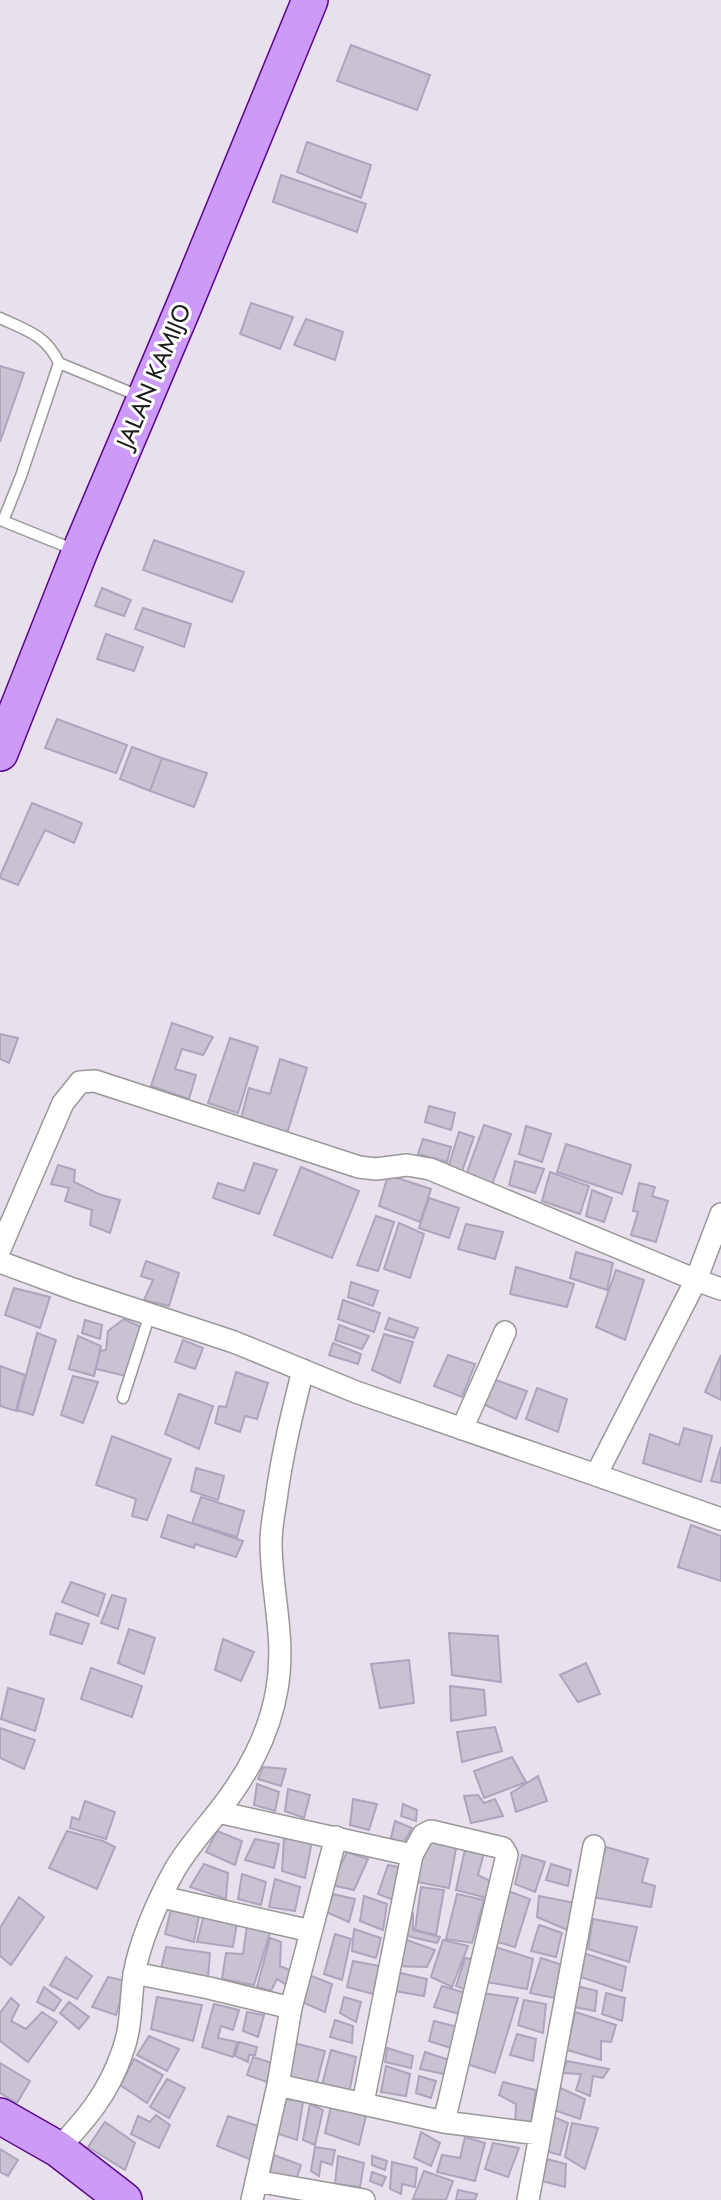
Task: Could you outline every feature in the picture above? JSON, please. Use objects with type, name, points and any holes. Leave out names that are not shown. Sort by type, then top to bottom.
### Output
[{"type":"main road","name":"JALAN KAMIJO","points":[[0,753],[80,551],[310,0]]},
{"type":"main road","points":[[0,2116],[58,2149],[124,2200]]},
{"type":"street","points":[[0,1249],[63,1103],[80,1082],[95,1081],[359,1167],[376,1169],[408,1165],[430,1169],[721,1289]]},
{"type":"street","points":[[596,1475],[696,1280],[721,1214]]},
{"type":"street","points":[[0,1262],[234,1342],[356,1392],[721,1519]]},
{"type":"street","points":[[462,1429],[505,1332]]},
{"type":"street","points":[[58,2149],[90,2114],[110,2083],[123,2053],[130,2027],[134,1973],[146,1936],[174,1871],[250,1767],[261,1746],[277,1691],[282,1657],[271,1567],[271,1537],[282,1452],[303,1370]]},
{"type":"street","points":[[218,1812],[412,1855]]},
{"type":"street","points":[[363,2103],[412,1855],[423,1835],[431,1830],[503,1848],[507,1855],[444,2122]]},
{"type":"street","points":[[336,1837],[291,2008],[278,2085],[254,2191],[364,2200]]},
{"type":"street","points":[[528,2200],[594,1846]]},
{"type":"street","points":[[162,1898],[311,1931]]},
{"type":"street","points":[[134,1973],[291,2008]]},
{"type":"street","points":[[278,2085],[444,2122],[539,2134]]},
{"type":"lane","points":[[0,318],[46,341],[59,363],[145,399]]},
{"type":"lane","points":[[59,363],[21,476],[2,521],[80,551]]},
{"type":"lane","points":[[124,1398],[150,1314]]},
{"type":"building","points":[[351,45],[430,75],[417,110],[337,81]]},
{"type":"building","points":[[307,142],[371,165],[361,198],[297,172]]},
{"type":"building","points":[[281,175],[366,204],[357,232],[273,202]]},
{"type":"building","points":[[251,303],[293,317],[280,349],[240,334]]},
{"type":"building","points":[[306,319],[343,332],[335,360],[294,345]]},
{"type":"building","points":[[0,366],[24,373],[0,442]]},
{"type":"building","points":[[154,540],[244,572],[232,602],[143,570]]},
{"type":"building","points":[[102,588],[131,600],[124,616],[95,606]]},
{"type":"building","points":[[143,608],[191,624],[184,647],[135,629]]},
{"type":"building","points":[[106,634],[143,647],[134,671],[97,659]]},
{"type":"building","points":[[57,719],[127,745],[116,773],[45,748]]},
{"type":"building","points":[[132,747],[162,758],[150,791],[120,779]]},
{"type":"building","points":[[162,758],[207,773],[194,807],[150,791]]},
{"type":"building","points":[[32,803],[82,823],[74,843],[45,830],[18,885],[0,876]]},
{"type":"building","points":[[172,1023],[213,1037],[203,1055],[182,1049],[175,1069],[196,1075],[189,1099],[151,1086]]},
{"type":"building","points":[[0,1034],[18,1038],[9,1063],[0,1059]]},
{"type":"building","points":[[230,1038],[258,1047],[238,1113],[208,1103]]},
{"type":"building","points":[[280,1059],[307,1068],[286,1137],[240,1122],[249,1088],[270,1094]]},
{"type":"building","points":[[429,1106],[455,1113],[451,1130],[425,1122]]},
{"type":"building","points":[[484,1125],[511,1134],[491,1187],[465,1178]]},
{"type":"building","points":[[526,1126],[551,1134],[542,1162],[519,1154]]},
{"type":"building","points":[[459,1132],[474,1137],[461,1174],[448,1168]]},
{"type":"building","points":[[423,1139],[451,1147],[447,1162],[418,1154]]},
{"type":"building","points":[[566,1144],[631,1165],[622,1194],[557,1172]]},
{"type":"building","points":[[515,1161],[544,1169],[535,1193],[509,1185]]},
{"type":"building","points":[[254,1163],[277,1170],[259,1214],[213,1198],[218,1183],[244,1191]]},
{"type":"building","points":[[58,1165],[75,1170],[74,1182],[101,1195],[120,1200],[110,1233],[90,1225],[92,1210],[65,1201],[69,1188],[51,1184]]},
{"type":"building","points":[[301,1167],[359,1191],[332,1258],[274,1235]]},
{"type":"building","points":[[550,1172],[589,1186],[580,1214],[542,1201]]},
{"type":"building","points":[[388,1175],[431,1189],[420,1222],[379,1206]]},
{"type":"building","points":[[639,1183],[655,1187],[652,1196],[668,1201],[656,1242],[631,1235],[638,1212],[633,1211]]},
{"type":"building","points":[[592,1190],[612,1198],[604,1222],[586,1216]]},
{"type":"building","points":[[429,1198],[459,1208],[449,1238],[419,1228]]},
{"type":"building","points":[[376,1216],[394,1222],[378,1271],[357,1265]]},
{"type":"building","points":[[399,1223],[424,1234],[410,1278],[384,1269]]},
{"type":"building","points":[[466,1224],[503,1232],[495,1259],[458,1249]]},
{"type":"building","points":[[576,1252],[613,1263],[607,1290],[570,1278]]},
{"type":"building","points":[[146,1261],[179,1273],[169,1306],[144,1300],[153,1280],[141,1276]]},
{"type":"building","points":[[516,1267],[574,1284],[567,1307],[510,1294]]},
{"type":"building","points":[[616,1270],[644,1280],[625,1340],[596,1327]]},
{"type":"building","points":[[351,1282],[378,1291],[373,1306],[348,1297]]},
{"type":"building","points":[[14,1288],[50,1297],[40,1328],[5,1315]]},
{"type":"building","points":[[343,1300],[380,1313],[374,1332],[338,1319]]},
{"type":"building","points":[[389,1318],[418,1328],[414,1338],[385,1329]]},
{"type":"building","points":[[124,1319],[143,1328],[126,1376],[96,1369],[100,1351],[106,1350],[108,1331]]},
{"type":"building","points":[[85,1320],[102,1325],[100,1339],[82,1333]]},
{"type":"building","points":[[339,1325],[369,1336],[362,1349],[335,1340]]},
{"type":"building","points":[[37,1333],[56,1340],[33,1415],[17,1410]]},
{"type":"building","points":[[384,1334],[413,1342],[400,1383],[372,1370]]},
{"type":"building","points":[[78,1336],[101,1346],[94,1376],[69,1369]]},
{"type":"building","points":[[183,1340],[203,1348],[195,1369],[175,1362]]},
{"type":"building","points":[[333,1343],[361,1354],[358,1364],[329,1355]]},
{"type":"building","points":[[448,1355],[475,1364],[462,1397],[434,1386]]},
{"type":"building","points":[[721,1355],[721,1400],[705,1392]]},
{"type":"building","points":[[0,1366],[25,1375],[16,1411],[0,1406]]},
{"type":"building","points":[[236,1372],[268,1383],[257,1419],[245,1416],[240,1432],[215,1423],[219,1406],[226,1407]]},
{"type":"building","points":[[73,1376],[98,1382],[83,1423],[61,1415]]},
{"type":"building","points":[[490,1378],[527,1391],[516,1419],[483,1404]]},
{"type":"building","points":[[537,1388],[567,1399],[558,1432],[526,1419]]},
{"type":"building","points":[[179,1394],[213,1406],[199,1449],[165,1434]]},
{"type":"building","points":[[684,1428],[712,1436],[701,1482],[643,1463],[650,1434],[679,1445]]},
{"type":"building","points":[[112,1436],[171,1459],[147,1520],[132,1516],[136,1499],[96,1485]]},
{"type":"building","points":[[721,1447],[721,1483],[711,1481]]},
{"type":"building","points":[[196,1468],[224,1476],[218,1500],[191,1491]]},
{"type":"building","points":[[201,1497],[244,1511],[237,1537],[192,1523]]},
{"type":"building","points":[[168,1515],[243,1541],[236,1557],[195,1544],[194,1548],[161,1537]]},
{"type":"building","points":[[691,1525],[721,1536],[721,1581],[678,1567]]},
{"type":"building","points":[[71,1582],[105,1594],[98,1616],[62,1602]]},
{"type":"building","points":[[112,1595],[126,1599],[118,1629],[101,1623]]},
{"type":"building","points":[[56,1613],[89,1624],[82,1644],[50,1634]]},
{"type":"building","points":[[129,1629],[155,1638],[144,1674],[118,1663]]},
{"type":"building","points":[[449,1633],[498,1636],[501,1682],[452,1675]]},
{"type":"building","points":[[223,1639],[254,1652],[241,1681],[215,1670]]},
{"type":"building","points":[[409,1660],[414,1703],[380,1708],[371,1664]]},
{"type":"building","points":[[586,1663],[600,1694],[578,1702],[560,1675]]},
{"type":"building","points":[[91,1668],[142,1686],[132,1717],[81,1699]]},
{"type":"building","points":[[450,1686],[484,1690],[486,1715],[451,1721]]},
{"type":"building","points":[[8,1688],[44,1699],[35,1731],[1,1719]]},
{"type":"building","points":[[495,1727],[502,1751],[462,1762],[457,1732]]},
{"type":"building","points":[[0,1728],[35,1740],[24,1769],[0,1758]]},
{"type":"building","points":[[512,1757],[526,1782],[484,1798],[474,1771]]},
{"type":"building","points":[[263,1767],[286,1769],[281,1786],[258,1779]]},
{"type":"building","points":[[538,1776],[547,1801],[516,1812],[511,1793]]},
{"type":"building","points":[[257,1784],[279,1792],[275,1811],[254,1805]]},
{"type":"building","points":[[288,1789],[310,1795],[304,1818],[285,1811]]},
{"type":"building","points":[[478,1795],[484,1803],[495,1799],[503,1816],[471,1823],[464,1796]]},
{"type":"building","points":[[353,1799],[377,1804],[369,1830],[350,1825]]},
{"type":"building","points":[[85,1801],[115,1812],[106,1839],[70,1828],[72,1817],[79,1820]]},
{"type":"building","points":[[403,1804],[417,1810],[416,1821],[401,1816]]},
{"type":"building","points":[[395,1821],[412,1828],[403,1844],[391,1838]]},
{"type":"building","points":[[67,1831],[115,1847],[97,1889],[49,1868]]},
{"type":"building","points":[[217,1831],[242,1841],[235,1865],[206,1852]]},
{"type":"building","points":[[284,1838],[312,1841],[305,1878],[282,1871]]},
{"type":"building","points":[[255,1839],[279,1844],[274,1868],[245,1860]]},
{"type":"building","points":[[425,1841],[456,1848],[449,1888],[417,1882]]},
{"type":"building","points":[[466,1845],[485,1849],[478,1875],[494,1883],[491,1899],[456,1890]]},
{"type":"building","points":[[606,1847],[648,1859],[642,1882],[655,1886],[651,1907],[592,1897]]},
{"type":"building","points":[[347,1852],[368,1859],[354,1890],[331,1885]]},
{"type":"building","points":[[522,1855],[545,1862],[535,1892],[515,1884]]},
{"type":"building","points":[[204,1864],[228,1873],[226,1899],[190,1887]]},
{"type":"building","points":[[551,1864],[571,1870],[568,1886],[546,1880]]},
{"type":"building","points":[[388,1865],[404,1868],[396,1901],[378,1894]]},
{"type":"building","points":[[242,1874],[266,1882],[261,1905],[238,1899]]},
{"type":"building","points":[[275,1879],[300,1887],[295,1911],[269,1907]]},
{"type":"building","points":[[421,1887],[444,1890],[436,1935],[415,1930]]},
{"type":"building","points":[[508,1891],[530,1899],[515,1947],[494,1941]]},
{"type":"building","points":[[333,1894],[355,1899],[349,1922],[326,1912]]},
{"type":"building","points":[[457,1894],[484,1900],[472,1943],[446,1939]]},
{"type":"building","points":[[364,1896],[387,1904],[383,1930],[360,1921]]},
{"type":"building","points":[[539,1896],[575,1903],[570,1931],[537,1917]]},
{"type":"building","points":[[19,1897],[44,1917],[11,1965],[0,1956],[0,1928]]},
{"type":"building","points":[[172,1905],[200,1911],[194,1942],[165,1934]]},
{"type":"building","points":[[205,1910],[238,1917],[233,1947],[197,1942]]},
{"type":"building","points":[[408,1912],[413,1913],[413,1930],[440,1937],[437,1943],[403,1935]]},
{"type":"building","points":[[248,1918],[271,1929],[254,1985],[222,1979],[226,1953],[243,1954]]},
{"type":"building","points":[[593,1919],[637,1927],[629,1962],[588,1949]]},
{"type":"building","points":[[539,1925],[562,1933],[556,1957],[531,1951]]},
{"type":"building","points":[[354,1929],[381,1938],[376,1958],[352,1951]]},
{"type":"building","points":[[335,1934],[351,1939],[342,1980],[324,1974]]},
{"type":"building","points":[[270,1938],[281,1942],[280,1966],[300,1974],[294,1990],[277,1979],[271,1991],[257,1987]]},
{"type":"building","points":[[407,1940],[435,1950],[427,1967],[393,1966]]},
{"type":"building","points":[[443,1940],[468,1946],[452,1987],[431,1977]]},
{"type":"building","points":[[492,1946],[533,1959],[527,1989],[486,1982]]},
{"type":"building","points":[[166,1947],[210,1953],[208,1978],[161,1969]]},
{"type":"building","points":[[580,1952],[626,1967],[622,1991],[578,1976]]},
{"type":"building","points":[[66,1957],[92,1976],[77,1999],[50,1985]]},
{"type":"building","points":[[465,1958],[473,1959],[466,1990],[456,1986]]},
{"type":"building","points":[[541,1958],[562,1965],[555,1998],[530,1993]]},
{"type":"building","points":[[353,1961],[380,1966],[373,1994],[347,1987]]},
{"type":"building","points":[[396,1972],[427,1979],[424,1996],[394,1991]]},
{"type":"building","points":[[309,1975],[332,1984],[325,2012],[302,2002]]},
{"type":"building","points":[[108,1977],[126,1981],[116,2015],[92,2007]]},
{"type":"building","points":[[573,1985],[597,1991],[595,2011],[568,2006]]},
{"type":"building","points":[[442,1986],[469,1994],[463,2015],[434,2007]]},
{"type":"building","points":[[44,1987],[61,2000],[54,2011],[37,2002]]},
{"type":"building","points":[[482,1993],[518,1998],[495,2073],[464,2063]]},
{"type":"building","points":[[606,1993],[625,1998],[622,2021],[602,2014]]},
{"type":"building","points":[[157,1997],[202,2005],[193,2041],[151,2029]]},
{"type":"building","points":[[344,1997],[361,2002],[356,2022],[340,2013]]},
{"type":"building","points":[[11,1998],[19,2005],[11,2021],[26,2029],[42,2012],[57,2022],[28,2062],[0,2041],[0,2013]]},
{"type":"building","points":[[524,2000],[546,2004],[543,2033],[518,2025]]},
{"type":"building","points":[[69,2002],[89,2017],[79,2029],[60,2013]]},
{"type":"building","points":[[214,2004],[239,2010],[233,2030],[221,2026],[218,2038],[237,2042],[233,2057],[202,2047]]},
{"type":"building","points":[[247,2012],[264,2015],[258,2037],[243,2031]]},
{"type":"building","points":[[575,2012],[616,2025],[611,2042],[601,2041],[601,2060],[567,2050]]},
{"type":"building","points":[[335,2020],[353,2026],[352,2043],[330,2037]]},
{"type":"building","points":[[434,2021],[462,2028],[454,2049],[429,2041]]},
{"type":"building","points":[[517,2034],[536,2039],[533,2061],[510,2055]]},
{"type":"building","points":[[149,2036],[179,2049],[167,2071],[137,2055]]},
{"type":"building","points":[[239,2042],[257,2047],[255,2055],[249,2055],[248,2062],[235,2056]]},
{"type":"building","points":[[294,2043],[325,2051],[315,2090],[283,2078]]},
{"type":"building","points":[[387,2048],[413,2056],[411,2068],[385,2062]]},
{"type":"building","points":[[331,2050],[356,2057],[349,2094],[322,2085]]},
{"type":"building","points":[[425,2052],[452,2061],[449,2075],[420,2069]]},
{"type":"building","points":[[253,2057],[272,2063],[267,2082],[247,2075]]},
{"type":"building","points":[[134,2059],[163,2075],[147,2103],[120,2085]]},
{"type":"building","points":[[567,2061],[609,2069],[603,2078],[593,2076],[590,2096],[576,2090],[581,2074],[562,2073]]},
{"type":"building","points":[[0,2063],[30,2081],[17,2103],[0,2093]]},
{"type":"building","points":[[386,2066],[410,2074],[406,2096],[381,2092]]},
{"type":"building","points":[[419,2076],[436,2081],[431,2098],[416,2093]]},
{"type":"building","points":[[167,2079],[185,2088],[169,2118],[150,2107]]},
{"type":"building","points":[[503,2082],[536,2090],[530,2128],[515,2125],[516,2104],[499,2095]]},
{"type":"building","points":[[558,2087],[585,2099],[580,2119],[548,2108]]},
{"type":"building","points":[[277,2097],[303,2102],[297,2140],[273,2132]]},
{"type":"building","points":[[310,2104],[323,2110],[315,2145],[303,2140]]},
{"type":"building","points":[[331,2106],[366,2116],[359,2145],[325,2133]]},
{"type":"building","points":[[547,2114],[568,2123],[560,2155],[538,2149]]},
{"type":"building","points":[[156,2115],[170,2125],[159,2148],[131,2134],[138,2116],[150,2122]]},
{"type":"building","points":[[228,2116],[264,2128],[254,2161],[217,2146]]},
{"type":"building","points":[[105,2122],[135,2143],[125,2170],[88,2147]]},
{"type":"building","points":[[572,2123],[598,2128],[585,2169],[565,2157]]},
{"type":"building","points":[[421,2132],[440,2143],[431,2166],[414,2158]]},
{"type":"building","points":[[465,2137],[485,2143],[475,2181],[437,2172],[442,2155],[460,2158]]},
{"type":"building","points":[[493,2143],[519,2148],[508,2177],[485,2169]]},
{"type":"building","points":[[315,2147],[335,2150],[332,2165],[321,2161],[319,2176],[311,2171]]},
{"type":"building","points":[[0,2149],[18,2160],[8,2176],[0,2172]]},
{"type":"building","points":[[274,2155],[301,2165],[295,2183],[270,2173]]},
{"type":"building","points":[[338,2156],[364,2163],[360,2187],[335,2184]]},
{"type":"building","points":[[372,2156],[387,2161],[385,2170],[372,2165]]},
{"type":"building","points":[[547,2159],[566,2164],[565,2187],[542,2181]]},
{"type":"building","points":[[392,2162],[417,2168],[415,2187],[402,2184],[401,2194],[390,2189]]},
{"type":"building","points":[[424,2171],[453,2181],[446,2200],[413,2199]]},
{"type":"building","points":[[372,2172],[386,2177],[382,2186],[370,2181]]},
{"type":"building","points":[[458,2190],[477,2194],[475,2200],[456,2200]]}]
